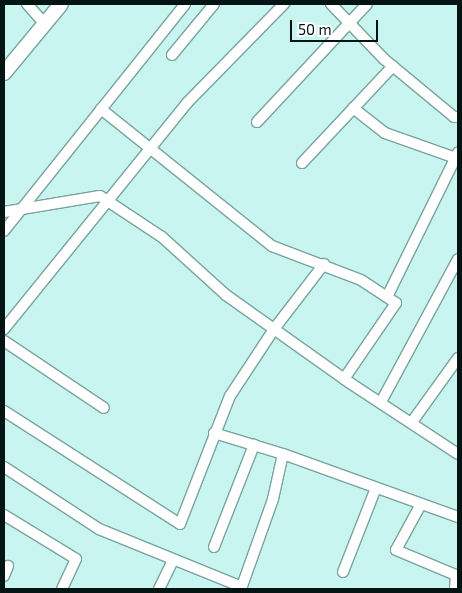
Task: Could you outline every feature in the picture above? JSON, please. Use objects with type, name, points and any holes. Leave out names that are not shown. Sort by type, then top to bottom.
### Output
[{"type":"street","points":[[27,4],[45,24]]},
{"type":"street","points":[[4,73],[61,4]]},
{"type":"street","points":[[4,230],[186,4]]},
{"type":"street","points":[[172,55],[214,4]]},
{"type":"street","points":[[4,329],[187,103],[284,4]]},
{"type":"street","points":[[331,4],[393,66],[454,117],[458,117]]},
{"type":"street","points":[[257,122],[367,4]]},
{"type":"street","points":[[302,163],[393,66]]},
{"type":"street","points":[[353,108],[385,133],[457,155],[387,297]]},
{"type":"street","points":[[101,109],[272,246],[324,264],[361,280],[396,303],[344,380]]},
{"type":"street","points":[[4,212],[100,196],[162,237],[226,295],[344,380],[412,422],[458,454]]},
{"type":"street","points":[[380,402],[458,259]]},
{"type":"street","points":[[4,411],[180,524],[230,396],[274,329],[324,264]]},
{"type":"street","points":[[4,341],[104,408]]},
{"type":"street","points":[[412,422],[458,358]]},
{"type":"street","points":[[214,433],[283,454],[458,517]]},
{"type":"street","points":[[214,547],[254,445]]},
{"type":"street","points":[[4,467],[98,529],[241,588],[273,499],[283,454]]},
{"type":"street","points":[[342,572],[376,488]]},
{"type":"street","points":[[421,504],[396,550],[457,576],[455,589]]},
{"type":"street","points":[[4,515],[76,559],[62,589]]},
{"type":"street","points":[[159,589],[173,560]]},
{"type":"street","points":[[4,576],[8,566]]}]
